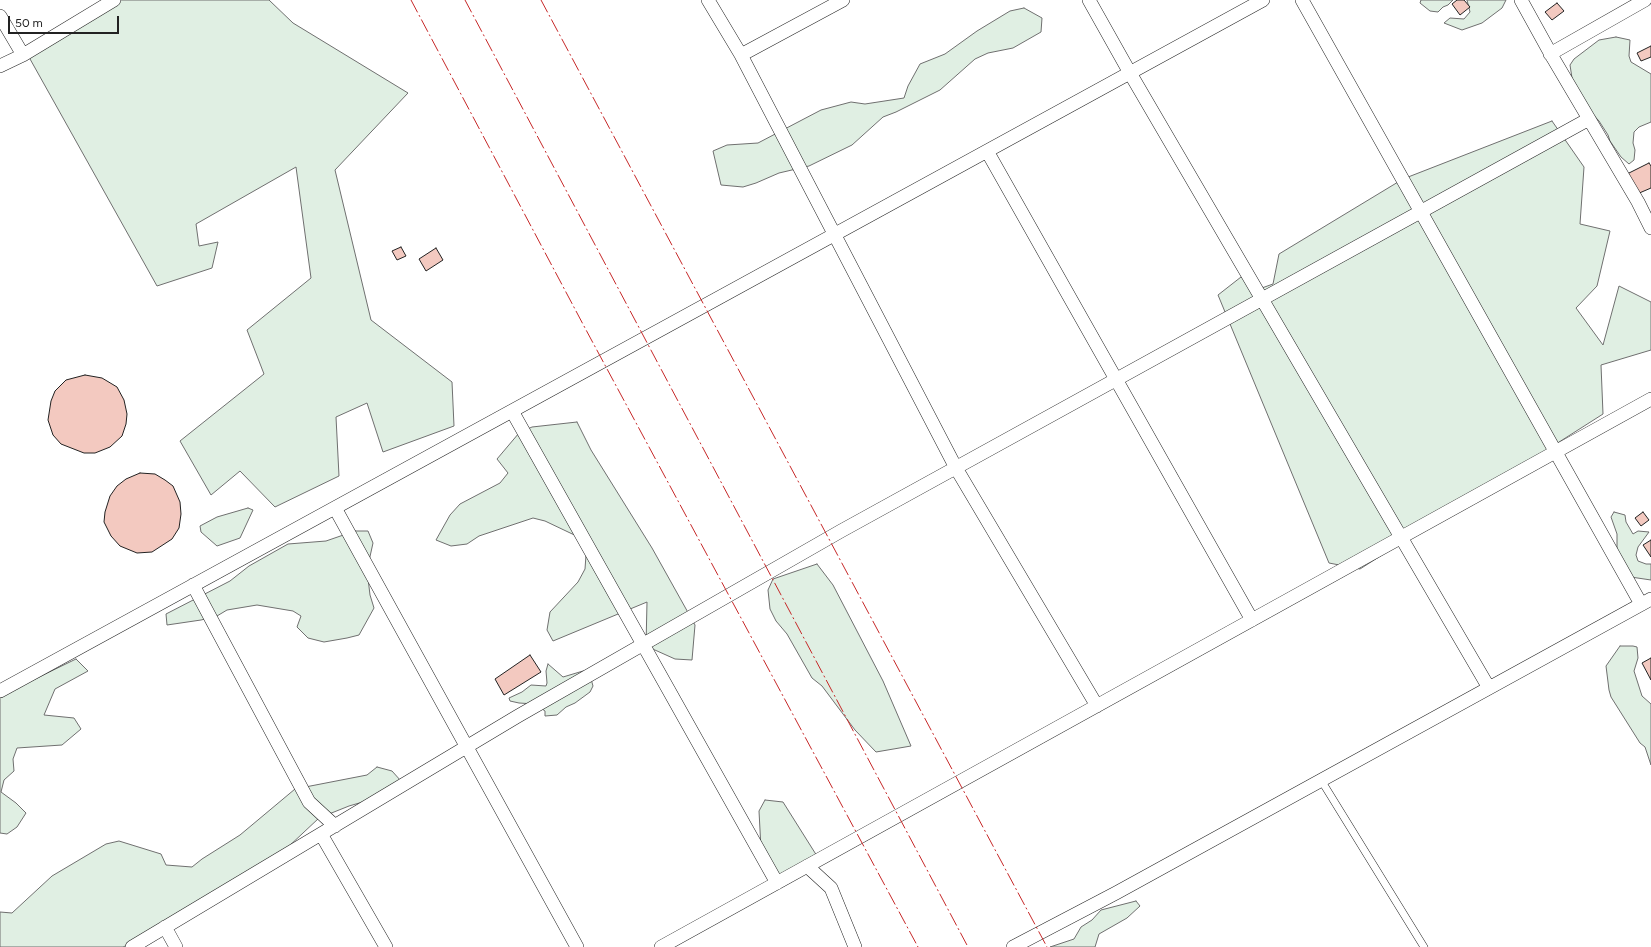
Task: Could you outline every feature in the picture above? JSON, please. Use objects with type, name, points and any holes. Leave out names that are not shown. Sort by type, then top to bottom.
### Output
[{"type":"street","points":[[0,66],[23,55],[114,0]]},
{"type":"street","points":[[708,0],[741,55],[956,468],[1097,706]]},
{"type":"street","points":[[741,55],[843,0]]},
{"type":"street","points":[[1089,0],[1130,73],[1489,688]]},
{"type":"street","points":[[0,692],[1263,0]]},
{"type":"street","points":[[1013,947],[1116,893],[1646,601],[1555,452],[1302,0]]},
{"type":"street","points":[[1521,0],[1550,54],[1649,221]]},
{"type":"street","points":[[1550,54],[1645,0]]},
{"type":"street","points":[[0,16],[23,55]]},
{"type":"street","points":[[132,947],[466,747],[842,531],[1589,119]]},
{"type":"street","points":[[987,151],[1252,620]]},
{"type":"street","points":[[661,947],[1651,399]]},
{"type":"street","points":[[512,411],[777,883]]},
{"type":"street","points":[[335,508],[577,947]]},
{"type":"street","points":[[193,586],[309,802],[335,826]]},
{"type":"street","points":[[321,834],[386,947]]},
{"type":"street","points":[[807,866],[831,888],[855,947]]},
{"type":"street","points":[[164,927],[176,947]]},
{"type":"lane","points":[[1321,780],[1424,947]]},
{"type":"green space","points":[[120,0],[269,0],[293,23],[408,93],[335,170],[371,320],[452,382],[454,426],[383,452],[367,403],[336,417],[339,476],[275,507],[240,471],[211,495],[180,441],[264,374],[247,330],[311,278],[296,167],[196,224],[199,246],[218,242],[212,268],[157,286],[25,50]]},
{"type":"green space","points":[[1421,0],[1453,0],[1438,12],[1430,11],[1420,3]]},
{"type":"green space","points":[[1467,0],[1506,0],[1502,8],[1482,23],[1462,30],[1444,23],[1450,18],[1464,19],[1470,12]]},
{"type":"green space","points":[[1024,8],[1042,18],[1041,32],[1013,48],[988,53],[975,59],[940,90],[883,117],[852,145],[809,166],[779,173],[743,187],[721,185],[713,151],[727,145],[758,143],[821,110],[851,102],[865,104],[904,98],[908,86],[920,64],[945,54],[977,31],[1010,11]]},
{"type":"green space","points":[[1616,37],[1630,40],[1629,56],[1631,62],[1651,74],[1651,122],[1639,127],[1634,132],[1634,160],[1629,164],[1621,157],[1599,121],[1577,97],[1574,91],[1570,65],[1574,59],[1599,40]]},
{"type":"green space","points":[[1552,121],[1584,167],[1580,224],[1610,231],[1597,286],[1576,308],[1603,345],[1619,286],[1651,302],[1651,350],[1601,365],[1603,414],[1360,569],[1329,563],[1218,295],[1241,277],[1259,289],[1273,284],[1279,254],[1403,179]]},
{"type":"green space","points":[[577,422],[591,450],[652,548],[695,625],[692,660],[675,659],[646,646],[647,602],[553,641],[547,630],[550,612],[578,582],[585,569],[587,541],[545,521],[533,518],[479,536],[467,544],[451,546],[436,540],[450,515],[460,504],[500,483],[508,473],[497,459],[519,433],[532,427]]},
{"type":"green space","points":[[248,508],[253,510],[240,538],[217,546],[201,532],[200,526],[217,517]]},
{"type":"green space","points":[[1614,512],[1625,515],[1626,522],[1633,534],[1638,531],[1649,532],[1638,547],[1636,555],[1638,561],[1651,564],[1651,580],[1624,576],[1617,548],[1617,534],[1611,517]]},
{"type":"green space","points":[[355,531],[368,531],[373,543],[367,570],[370,595],[374,608],[359,635],[324,642],[308,638],[297,627],[301,616],[293,611],[257,605],[227,610],[217,616],[201,620],[167,625],[166,614],[230,581],[249,566],[288,544],[326,541]]},
{"type":"green space","points":[[817,564],[833,585],[883,681],[911,746],[876,752],[855,730],[822,686],[812,678],[787,634],[776,621],[770,609],[768,590],[773,579]]},
{"type":"green space","points":[[1620,646],[1637,647],[1638,658],[1634,671],[1642,696],[1651,704],[1651,765],[1645,747],[1640,743],[1611,697],[1609,690],[1606,666]]},
{"type":"green space","points":[[76,659],[88,671],[55,689],[44,715],[74,718],[81,729],[62,745],[17,748],[13,759],[14,771],[4,780],[1,792],[16,803],[26,813],[17,827],[7,834],[0,833],[0,696]]},
{"type":"green space","points":[[548,664],[563,677],[583,671],[589,672],[593,686],[590,692],[575,703],[566,707],[557,715],[545,716],[545,711],[535,704],[510,701],[509,698],[522,692],[531,685],[546,686],[546,671]]},
{"type":"green space","points":[[377,767],[392,771],[401,781],[373,799],[349,806],[319,818],[271,863],[158,932],[123,947],[0,947],[0,912],[12,913],[52,876],[106,844],[119,841],[161,854],[166,865],[192,867],[240,835],[295,789],[367,775]]},
{"type":"green space","points":[[765,800],[783,802],[822,864],[784,886],[761,849],[759,811]]},
{"type":"green space","points":[[1136,901],[1140,906],[1127,918],[1099,934],[1095,947],[1050,947],[1074,939],[1081,927],[1092,920],[1101,910]]},
{"type":"building","points":[[1457,0],[1464,0],[1470,7],[1460,15],[1452,4]]},
{"type":"building","points":[[1557,3],[1564,11],[1552,20],[1545,12]]},
{"type":"building","points":[[1651,46],[1651,57],[1641,61],[1637,53]]},
{"type":"building","points":[[1649,163],[1651,166],[1651,188],[1637,194],[1627,174]]},
{"type":"building","points":[[401,247],[406,256],[397,260],[392,251]]},
{"type":"building","points":[[436,248],[443,260],[426,271],[419,259]]},
{"type":"building","points":[[85,375],[102,378],[117,387],[124,400],[127,414],[126,424],[122,436],[110,447],[95,453],[84,453],[61,444],[53,435],[48,420],[51,401],[55,391],[66,380]]},
{"type":"building","points":[[140,473],[155,474],[173,486],[180,502],[181,514],[179,528],[172,539],[152,552],[137,553],[120,546],[111,536],[104,522],[105,512],[110,496],[117,486],[126,479]]},
{"type":"building","points":[[1643,512],[1649,520],[1641,526],[1635,518]]},
{"type":"building","points":[[1651,540],[1651,557],[1643,545]]},
{"type":"building","points":[[530,655],[541,672],[504,695],[495,679]]},
{"type":"building","points":[[1651,658],[1651,680],[1642,663]]},
{"type":"power","points":[[411,0],[585,328],[918,947]]},
{"type":"power","points":[[465,0],[968,947]]},
{"type":"power","points":[[541,0],[1047,947]]}]
